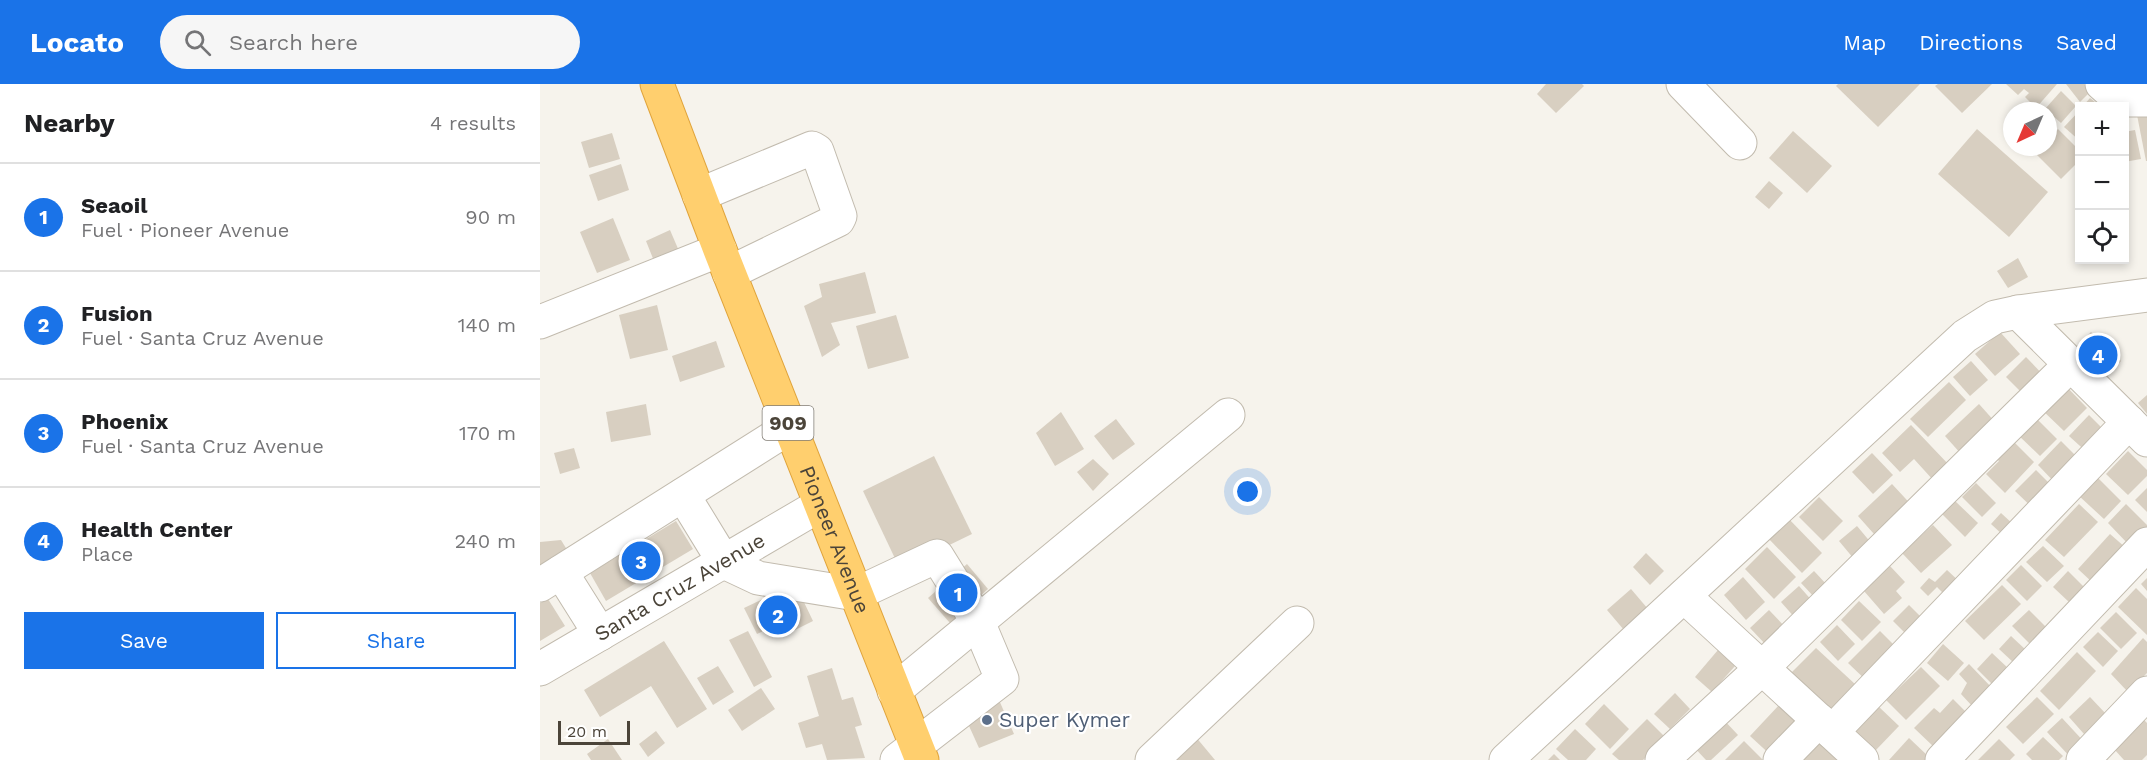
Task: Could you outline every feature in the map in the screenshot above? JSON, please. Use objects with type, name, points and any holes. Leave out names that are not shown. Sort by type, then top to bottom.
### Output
[{"type":"highway","name":"Pioneer Avenue","points":[[657,84],[724,262],[894,691],[912,755]]},
{"type":"street","points":[[1683,84],[1740,143]]},
{"type":"street","points":[[2102,84],[2121,100],[2147,100]]},
{"type":"street","points":[[540,322],[724,262],[838,220],[840,216],[817,151],[812,148],[699,195]]},
{"type":"street","points":[[1506,760],[1965,336],[1995,317],[2018,312],[2147,296]]},
{"type":"street","points":[[1780,760],[1826,726],[2138,431],[2018,312]]},
{"type":"street","points":[[1662,760],[1762,668],[2070,365]]},
{"type":"street","points":[[894,691],[1228,415]]},
{"type":"street","points":[[600,634],[550,579],[790,427]]},
{"type":"street","points":[[683,495],[724,562],[758,578],[856,594],[937,556],[978,622],[1002,679],[912,755]]},
{"type":"street","name":"Santa Cruz Avenue","points":[[540,669],[820,505]]},
{"type":"street","points":[[1942,760],[2147,544]]},
{"type":"street","points":[[1684,596],[1862,760]]},
{"type":"street","points":[[1152,760],[1297,623]]},
{"type":"street","points":[[2083,760],[2147,693]]},
{"type":"building","points":[[1546,84],[1582,84],[1584,86],[1556,113],[1537,94]]},
{"type":"building","points":[[1838,84],[1920,84],[1878,127],[1836,86]]},
{"type":"building","points":[[1938,84],[1992,84],[1962,113],[1935,86]]},
{"type":"building","points":[[2006,84],[2057,84],[2041,102],[2030,102],[2025,97],[2029,93],[2024,89],[2018,95]]},
{"type":"building","points":[[2066,84],[2084,84],[2091,91],[2080,102]]},
{"type":"building","points":[[2061,91],[2075,107],[2061,123],[2057,120],[2057,102],[2051,102]]},
{"type":"building","points":[[2147,113],[2147,161],[2146,161],[2137,115]]},
{"type":"building","points":[[2075,115],[2075,137],[2064,127]]},
{"type":"building","points":[[1977,129],[2003,152],[2003,156],[2007,156],[2048,192],[2009,237],[1938,174]]},
{"type":"building","points":[[2057,130],[2075,146],[2075,165],[2061,179],[2038,156],[2057,156]]},
{"type":"building","points":[[2135,130],[2141,159],[2129,161],[2129,131]]},
{"type":"building","points":[[1793,131],[1832,166],[1807,193],[1769,158]]},
{"type":"building","points":[[612,133],[620,159],[589,168],[581,142]]},
{"type":"building","points":[[621,164],[629,190],[598,201],[589,175]]},
{"type":"building","points":[[1769,181],[1783,193],[1769,209],[1755,197]]},
{"type":"building","points":[[613,218],[630,260],[597,273],[580,232]]},
{"type":"building","points":[[670,230],[679,251],[654,261],[646,241]]},
{"type":"building","points":[[2018,258],[2028,277],[2008,288],[1997,271]]},
{"type":"building","points":[[865,272],[876,313],[831,323],[840,345],[822,357],[804,306],[822,297],[819,284]]},
{"type":"building","points":[[657,305],[668,350],[630,359],[619,315]]},
{"type":"building","points":[[896,315],[909,358],[868,369],[856,326]]},
{"type":"building","points":[[2000,332],[2020,354],[1995,376],[1975,354]]},
{"type":"building","points":[[2091,332],[2121,361],[2104,379],[2074,349]]},
{"type":"building","points":[[716,341],[725,367],[680,382],[672,356]]},
{"type":"building","points":[[2026,357],[2048,380],[2028,399],[2006,377]]},
{"type":"building","points":[[1971,361],[1988,380],[1970,396],[1953,377]]},
{"type":"building","points":[[1949,382],[1966,400],[1928,437],[1910,419]]},
{"type":"building","points":[[2063,383],[2087,408],[2064,431],[2039,407]]},
{"type":"building","points":[[2147,395],[2147,414],[2138,403]]},
{"type":"building","points":[[646,404],[651,435],[611,442],[606,412]]},
{"type":"building","points":[[1979,404],[1996,423],[1962,455],[1945,436]]},
{"type":"building","points":[[1061,412],[1084,449],[1055,466],[1036,433]]},
{"type":"building","points":[[2089,415],[2109,435],[2090,455],[2069,436]]},
{"type":"building","points":[[2034,416],[2057,439],[2040,456],[2016,433]]},
{"type":"building","points":[[1116,419],[1135,444],[1113,460],[1094,436]]},
{"type":"building","points":[[1911,425],[1950,466],[1934,481],[1914,459],[1900,472],[1882,453]]},
{"type":"building","points":[[2010,438],[2034,462],[2005,493],[1986,474],[1999,461],[1993,455]]},
{"type":"building","points":[[2061,441],[2084,464],[2060,488],[2038,465]]},
{"type":"building","points":[[574,448],[580,468],[560,474],[554,453]]},
{"type":"building","points":[[2128,451],[2147,470],[2147,476],[2128,495],[2106,474]]},
{"type":"building","points":[[1872,453],[1893,475],[1873,494],[1852,472]]},
{"type":"building","points":[[934,456],[972,534],[900,569],[863,491]]},
{"type":"building","points":[[1093,459],[1109,474],[1093,491],[1077,472]]},
{"type":"building","points":[[2036,470],[2057,491],[2037,512],[2015,491]]},
{"type":"building","points":[[2096,476],[2121,501],[2104,519],[2078,495]]},
{"type":"building","points":[[1976,483],[1996,503],[1982,517],[1962,497]]},
{"type":"building","points":[[1892,484],[1917,511],[1885,523],[1874,534],[1858,516]]},
{"type":"building","points":[[2147,488],[2147,512],[2135,500]]},
{"type":"building","points":[[1819,497],[1843,521],[1823,541],[1799,517]]},
{"type":"building","points":[[1954,500],[1978,523],[1965,537],[1941,513]]},
{"type":"building","points":[[2079,504],[2098,522],[2064,557],[2045,540]]},
{"type":"building","points":[[2126,504],[2147,525],[2147,529],[2130,546],[2108,523]]},
{"type":"building","points":[[2001,513],[2014,525],[2004,536],[1991,524]]},
{"type":"building","points":[[1786,516],[1822,553],[1802,573],[1766,536]]},
{"type":"building","points":[[676,521],[693,549],[606,601],[590,573]]},
{"type":"building","points":[[1933,525],[1952,545],[1921,573],[1902,553]]},
{"type":"building","points":[[1857,526],[1872,544],[1854,559],[1839,541]]},
{"type":"building","points":[[2110,534],[2126,548],[2093,583],[2078,569]]},
{"type":"building","points":[[561,540],[569,553],[540,570],[540,542]]},
{"type":"building","points":[[2043,546],[2064,566],[2047,582],[2026,562]]},
{"type":"building","points":[[1767,547],[1796,577],[1774,599],[1745,569]]},
{"type":"building","points":[[1646,553],[1664,571],[1650,585],[1633,567]]},
{"type":"building","points":[[967,564],[988,589],[950,623],[928,598]]},
{"type":"building","points":[[2021,565],[2042,586],[2027,601],[2006,580]]},
{"type":"building","points":[[1890,566],[1905,582],[1896,591],[1902,598],[1884,614],[1864,591]]},
{"type":"building","points":[[1947,570],[1963,585],[1949,599],[1937,587],[1928,596],[1920,588],[1929,578],[1935,582]]},
{"type":"building","points":[[1814,571],[1828,586],[1815,598],[1801,583]]},
{"type":"building","points":[[2068,571],[2085,588],[2070,603],[2053,587]]},
{"type":"building","points":[[1743,577],[1765,602],[1746,620],[1724,595]]},
{"type":"building","points":[[2147,578],[2147,591],[2141,584]]},
{"type":"building","points":[[2002,585],[2021,604],[1984,640],[1965,621]]},
{"type":"building","points":[[1799,586],[1814,603],[1796,619],[1781,602]]},
{"type":"building","points":[[2136,588],[2147,599],[2147,635],[2118,607]]},
{"type":"building","points":[[1631,589],[1648,609],[1624,630],[1607,610]]},
{"type":"building","points":[[769,596],[775,608],[801,596],[813,621],[787,634],[782,622],[757,634],[744,608]]},
{"type":"building","points":[[548,599],[565,626],[540,641],[540,603]]},
{"type":"building","points":[[1859,601],[1881,622],[1862,641],[1841,620]]},
{"type":"building","points":[[1909,605],[1927,623],[1911,639],[1893,621]]},
{"type":"building","points":[[1769,610],[1787,629],[1768,647],[1750,628]]},
{"type":"building","points":[[2029,610],[2048,629],[2031,645],[2012,626]]},
{"type":"building","points":[[2116,612],[2137,633],[2121,649],[2100,628]]},
{"type":"building","points":[[1837,625],[1855,644],[1838,661],[1820,642]]},
{"type":"building","points":[[748,631],[772,677],[754,687],[729,640]]},
{"type":"building","points":[[1880,631],[1900,651],[1869,683],[1848,663]]},
{"type":"building","points":[[2098,632],[2118,651],[2103,667],[2083,647]]},
{"type":"building","points":[[2011,636],[2027,651],[2015,664],[1999,649]]},
{"type":"building","points":[[2143,638],[2147,642],[2147,673],[2128,692],[2111,674]]},
{"type":"building","points":[[664,641],[707,709],[677,728],[651,686],[600,717],[584,690]]},
{"type":"building","points":[[1943,644],[1964,663],[1948,681],[1927,663]]},
{"type":"building","points":[[1816,648],[1856,685],[1831,711],[1791,673]]},
{"type":"building","points":[[1718,650],[1735,666],[1712,692],[1695,677]]},
{"type":"building","points":[[2077,652],[2096,671],[2059,710],[2040,691]]},
{"type":"building","points":[[1992,653],[2009,669],[1993,685],[1977,669]]},
{"type":"building","points":[[1969,664],[1993,689],[1973,707],[1961,694],[1967,683],[1959,674]]},
{"type":"building","points":[[718,666],[734,692],[713,705],[697,678]]},
{"type":"building","points":[[1921,667],[1940,686],[1906,720],[1886,700]]},
{"type":"building","points":[[832,668],[842,700],[853,697],[862,725],[855,727],[865,758],[827,760],[822,744],[806,748],[798,723],[819,716],[807,676]]},
{"type":"building","points":[[761,688],[775,709],[742,731],[728,710]]},
{"type":"building","name":"Super Kymer","points":[[995,691],[1014,734],[979,748],[960,706]]},
{"type":"building","points":[[1675,693],[1690,709],[1670,729],[1654,714]]},
{"type":"building","points":[[2037,697],[2054,714],[2023,744],[2006,727]]},
{"type":"building","points":[[2090,697],[2106,714],[2084,734],[2069,717]]},
{"type":"building","points":[[1953,699],[1967,713],[1934,747],[1914,728],[1934,708],[1940,713]]},
{"type":"building","points":[[1781,703],[1806,727],[1775,759],[1750,736]]},
{"type":"building","points":[[1604,704],[1629,729],[1610,749],[1585,724]]},
{"type":"building","points":[[1878,706],[1899,726],[1875,751],[1854,731]]},
{"type":"building","points":[[1722,718],[1738,735],[1711,760],[1706,760],[1692,745]]},
{"type":"building","points":[[2062,718],[2087,745],[2072,759],[2047,732]]},
{"type":"building","points":[[1647,719],[1666,738],[1643,760],[1619,760],[1612,754]]},
{"type":"building","points":[[2143,719],[2147,723],[2147,755],[2142,760],[2124,760],[2114,749]]},
{"type":"building","points":[[1575,729],[1596,749],[1586,760],[1568,760],[1556,749]]},
{"type":"building","points":[[656,731],[665,743],[648,757],[639,744]]},
{"type":"building","points":[[1195,736],[1215,760],[1167,760]]},
{"type":"building","points":[[2043,737],[2063,756],[2059,760],[2032,760],[2026,754]]},
{"type":"building","points":[[1909,738],[1929,757],[1926,760],[1889,760]]},
{"type":"building","points":[[608,739],[622,760],[591,760],[587,754]]},
{"type":"building","points":[[1816,739],[1839,760],[1796,760]]},
{"type":"building","points":[[1999,739],[2015,755],[2010,760],[1978,760]]},
{"type":"building","points":[[1744,741],[1763,760],[1725,760]]},
{"type":"building","points":[[1554,754],[1560,760],[1548,760]]},
{"type":"place","name":"Health Center","points":[[2098,355]]},
{"type":"place","name":"Phoenix","points":[[641,561]]},
{"type":"place","name":"Seaoil","points":[[958,593]]},
{"type":"place","name":"Fusion","points":[[778,615]]},
{"type":"place","name":"Super Kymer","points":[[987,720]]}]
